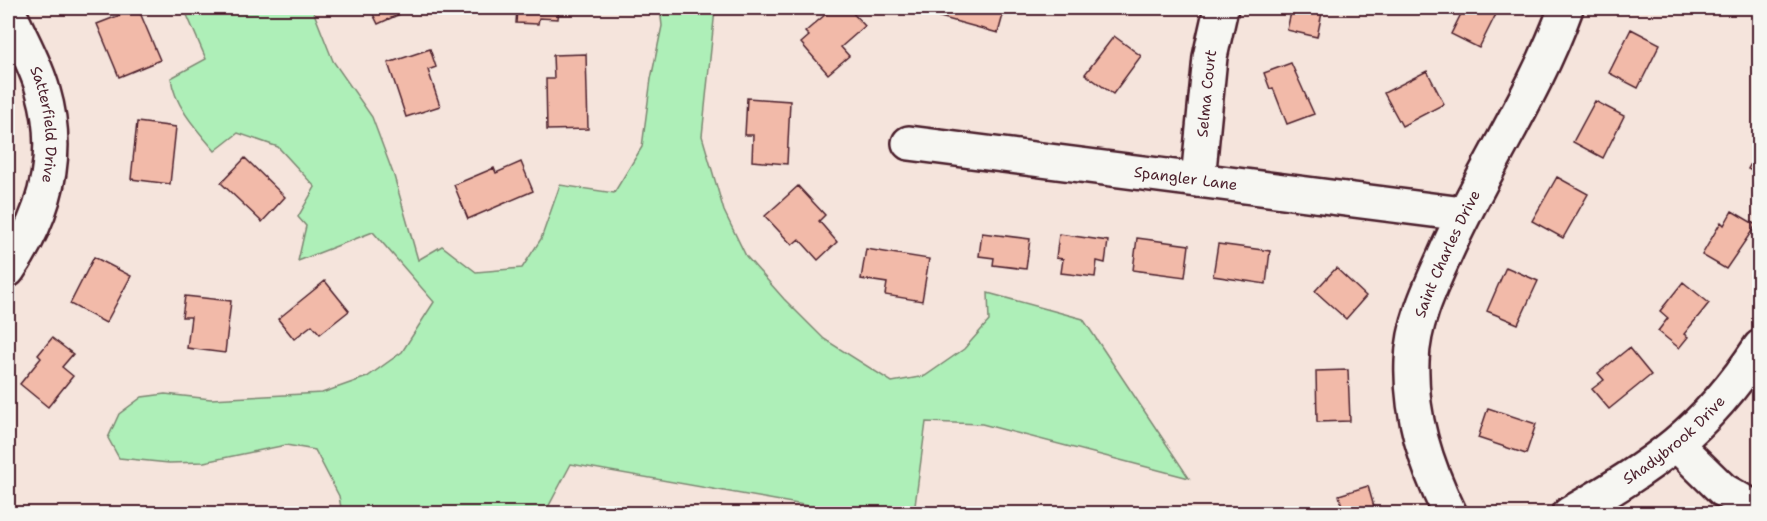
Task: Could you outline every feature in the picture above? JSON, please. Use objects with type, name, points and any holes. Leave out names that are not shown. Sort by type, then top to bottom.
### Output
[{"type":"street","name":"Selma Court","points":[[1198,180],[1210,57],[1221,8]]},
{"type":"street","name":"Saint Charles Drive","points":[[1450,513],[1420,439],[1412,400],[1412,360],[1416,327],[1463,214],[1530,91],[1566,8]]},
{"type":"street","name":"Satterfield Drive","points":[[8,10],[43,89],[51,129],[51,170],[46,192],[23,248],[8,270]]},
{"type":"street","name":"Spangler Lane","points":[[909,143],[1463,214]]},
{"type":"street","name":"Shadybrook Drive","points":[[1569,513],[1650,466],[1677,445],[1710,413],[1738,380],[1760,347]]},
{"type":"street","points":[[1677,445],[1723,490],[1760,511]]},
{"type":"green space","points":[[184,8],[312,8],[333,61],[372,117],[394,176],[418,260],[442,246],[476,272],[522,268],[541,239],[560,185],[614,193],[642,147],[651,79],[662,26],[660,8],[721,8],[715,10],[702,136],[724,211],[746,256],[784,299],[824,339],[892,382],[925,376],[964,349],[989,321],[988,293],[1083,319],[1189,478],[982,424],[926,422],[914,513],[849,513],[571,464],[545,513],[342,514],[339,496],[315,450],[286,445],[204,462],[169,463],[119,458],[108,438],[119,414],[142,397],[165,394],[211,399],[322,393],[367,377],[402,352],[434,302],[373,232],[298,261],[306,226],[298,217],[315,187],[278,147],[238,133],[215,151],[194,126],[181,107],[171,78],[206,59]]},
{"type":"building","points":[[138,8],[160,60],[119,77],[97,24]]},
{"type":"building","points":[[370,8],[413,8],[378,24]]},
{"type":"building","points":[[517,8],[559,8],[558,19],[539,18],[538,24],[516,23]]},
{"type":"building","points":[[833,8],[848,8],[865,26],[841,47],[849,56],[828,74],[801,43],[809,36],[805,32]]},
{"type":"building","points":[[931,8],[1005,8],[998,33],[929,14]]},
{"type":"building","points":[[1292,8],[1323,8],[1317,37],[1287,30]]},
{"type":"building","points":[[1464,8],[1499,8],[1479,48],[1451,34]]},
{"type":"building","points":[[1631,29],[1660,44],[1638,88],[1609,73]]},
{"type":"building","points":[[1114,36],[1141,56],[1113,94],[1085,74]]},
{"type":"building","points":[[430,49],[436,67],[428,70],[440,106],[406,117],[388,63]]},
{"type":"building","points":[[586,54],[588,129],[547,130],[546,79],[554,79],[553,55]]},
{"type":"building","points":[[1291,63],[1314,114],[1287,124],[1273,88],[1270,89],[1264,73]]},
{"type":"building","points":[[1427,71],[1444,104],[1402,126],[1384,93]]},
{"type":"building","points":[[747,98],[790,101],[787,164],[752,161],[753,135],[745,135]]},
{"type":"building","points":[[1595,101],[1624,116],[1603,158],[1573,142]]},
{"type":"building","points":[[137,122],[176,127],[170,184],[131,179]]},
{"type":"building","points":[[1760,147],[1760,175],[1748,169]]},
{"type":"building","points":[[245,158],[285,197],[262,222],[221,183]]},
{"type":"building","points":[[521,162],[533,191],[468,219],[454,185],[494,168],[496,173]]},
{"type":"building","points":[[1557,177],[1588,194],[1563,238],[1532,221]]},
{"type":"building","points":[[798,186],[825,215],[819,221],[837,242],[818,260],[799,239],[792,245],[765,216]]},
{"type":"building","points":[[1732,211],[1756,225],[1726,269],[1702,255],[1721,222],[1724,225]]},
{"type":"building","points":[[982,233],[1030,239],[1026,269],[993,265],[994,258],[979,256]]},
{"type":"building","points":[[1059,234],[1108,241],[1105,263],[1097,261],[1095,277],[1061,273],[1063,259],[1056,258]]},
{"type":"building","points":[[1137,238],[1189,245],[1185,277],[1133,270]]},
{"type":"building","points":[[1218,244],[1270,251],[1266,284],[1213,276]]},
{"type":"building","points":[[866,249],[929,259],[922,301],[885,295],[887,283],[861,279]]},
{"type":"building","points":[[94,257],[131,276],[106,323],[70,304]]},
{"type":"building","points":[[1506,267],[1538,281],[1518,324],[1487,311]]},
{"type":"building","points":[[1336,268],[1366,296],[1346,319],[1315,291]]},
{"type":"building","points":[[325,281],[349,311],[320,334],[312,325],[294,339],[278,319]]},
{"type":"building","points":[[1683,282],[1709,303],[1684,334],[1688,337],[1679,348],[1658,331],[1668,318],[1660,311]]},
{"type":"building","points":[[185,296],[231,301],[225,353],[187,348],[191,317],[182,317]]},
{"type":"building","points":[[52,338],[73,354],[62,367],[73,376],[48,407],[20,384],[41,358],[38,355]]},
{"type":"building","points":[[1629,348],[1651,375],[1609,409],[1592,389],[1604,380],[1598,373]]},
{"type":"building","points":[[1348,370],[1350,421],[1317,422],[1316,371]]},
{"type":"building","points":[[1488,408],[1536,424],[1526,454],[1478,438]]},
{"type":"building","points":[[1368,486],[1376,514],[1344,514],[1339,495]]}]
